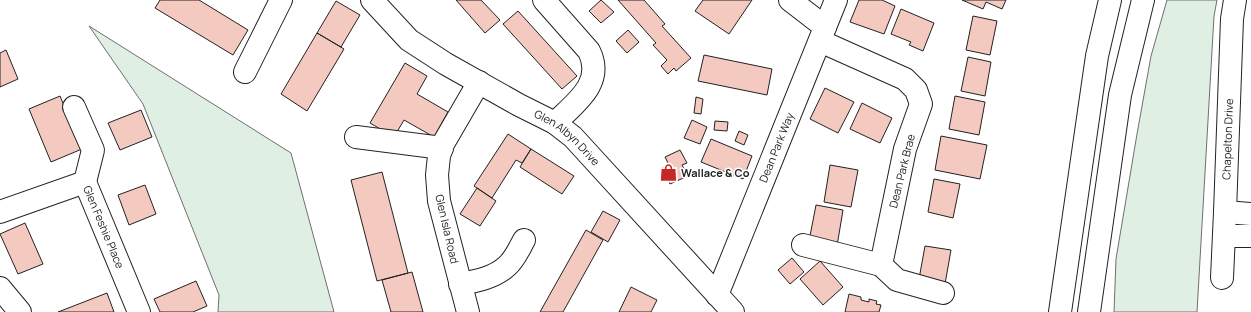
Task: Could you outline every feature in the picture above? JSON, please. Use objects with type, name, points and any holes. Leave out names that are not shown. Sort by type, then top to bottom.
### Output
[{"type":"street","points":[[245,72],[281,0]]},
{"type":"street","name":"Glen Albyn Drive","points":[[372,0],[409,40],[446,64],[519,105],[556,123],[573,137],[733,312]]},
{"type":"street","points":[[544,0],[589,51],[592,56],[594,66],[593,79],[587,90],[556,123]]},
{"type":"street","name":"Dean Park Brae","points":[[790,0],[822,34],[905,79],[916,90],[921,104],[905,149],[880,265]]},
{"type":"street","name":"Dean Park Way","points":[[717,295],[836,0]]},
{"type":"street","points":[[1060,312],[1097,56],[1110,0]]},
{"type":"street","points":[[1091,312],[1092,291],[1120,95],[1143,0]]},
{"type":"street","name":"Chapelton Drive","points":[[1222,278],[1232,19],[1235,0]]},
{"type":"street","name":"Glen Isla Road","points":[[468,312],[439,202],[437,176],[442,148],[450,130],[479,82]]},
{"type":"street","points":[[74,107],[93,150],[85,182]]},
{"type":"street","points":[[356,137],[442,148]]},
{"type":"street","name":"Glen Feshie Place","points":[[0,212],[85,182],[139,312]]},
{"type":"street","points":[[1225,212],[1251,214]]},
{"type":"street","points":[[1224,236],[1251,236]]},
{"type":"street","points":[[460,284],[478,281],[507,266],[524,240]]},
{"type":"street","points":[[803,245],[880,265],[897,280],[943,293]]},
{"type":"street","points":[[0,288],[20,312]]},
{"type":"green space","points":[[1167,0],[1217,0],[1214,16],[1197,312],[1114,312],[1116,259],[1137,134],[1151,56]]},
{"type":"green space","points":[[89,26],[291,153],[334,312],[218,312],[219,295],[143,104]]},
{"type":"building","points":[[160,0],[199,0],[248,30],[233,55],[155,8]]},
{"type":"building","points":[[456,0],[481,0],[500,20],[485,33]]},
{"type":"building","points":[[601,0],[614,12],[601,23],[589,11]]},
{"type":"building","points":[[618,0],[644,0],[665,24],[662,26],[691,58],[676,71],[674,68],[668,74],[661,66],[667,60],[653,45],[656,43]]},
{"type":"building","points":[[703,0],[752,0],[729,34],[695,11]]},
{"type":"building","points":[[859,0],[882,0],[895,6],[884,34],[850,22]]},
{"type":"building","points":[[962,0],[1006,0],[1002,9],[986,2],[983,9]]},
{"type":"building","points":[[336,1],[360,15],[341,47],[317,33]]},
{"type":"building","points":[[901,9],[934,23],[923,51],[909,45],[911,42],[891,34]]},
{"type":"building","points":[[518,11],[577,76],[562,89],[503,24]]},
{"type":"building","points":[[973,16],[997,21],[990,55],[966,50]]},
{"type":"building","points":[[628,30],[639,42],[627,53],[616,41]]},
{"type":"building","points":[[317,33],[344,49],[307,111],[281,94]]},
{"type":"building","points":[[6,50],[18,79],[0,87],[0,53]]},
{"type":"building","points":[[704,55],[772,69],[767,95],[698,81]]},
{"type":"building","points":[[968,57],[991,62],[985,96],[961,91]]},
{"type":"building","points":[[405,63],[427,76],[417,94],[448,112],[434,137],[404,120],[394,137],[370,123]]},
{"type":"building","points":[[825,88],[854,102],[838,133],[810,119]]},
{"type":"building","points":[[60,96],[82,149],[51,162],[29,109]]},
{"type":"building","points":[[955,96],[985,102],[979,135],[949,129]]},
{"type":"building","points":[[696,97],[703,99],[701,114],[694,113]]},
{"type":"building","points":[[862,103],[892,118],[880,143],[850,129]]},
{"type":"building","points":[[141,110],[152,137],[120,150],[108,123]]},
{"type":"building","points":[[692,120],[707,127],[700,144],[684,138]]},
{"type":"building","points":[[715,121],[728,122],[727,131],[714,130]]},
{"type":"building","points":[[739,131],[748,135],[744,145],[735,141]]},
{"type":"building","points":[[508,134],[531,149],[522,163],[516,160],[492,198],[474,186]]},
{"type":"building","points":[[941,136],[987,145],[980,179],[935,170]]},
{"type":"building","points":[[711,139],[752,156],[743,179],[701,162]]},
{"type":"building","points":[[531,149],[574,176],[562,194],[520,167]]},
{"type":"building","points":[[680,150],[687,163],[682,165],[688,176],[670,184],[662,168],[669,165],[665,157]]},
{"type":"building","points":[[830,165],[858,170],[851,207],[824,202]]},
{"type":"building","points":[[382,172],[408,273],[377,281],[351,180]]},
{"type":"building","points":[[934,179],[960,184],[953,218],[928,212]]},
{"type":"building","points":[[145,185],[156,214],[129,225],[118,195]]},
{"type":"building","points":[[477,188],[496,201],[480,226],[460,214]]},
{"type":"building","points":[[816,205],[843,210],[837,246],[809,241]]},
{"type":"building","points":[[603,211],[620,220],[608,242],[591,232]]},
{"type":"building","points":[[25,223],[43,264],[18,274],[0,234]]},
{"type":"building","points":[[586,230],[603,240],[563,312],[540,312]]},
{"type":"building","points":[[925,246],[951,250],[945,284],[919,279]]},
{"type":"building","points":[[792,258],[804,272],[790,284],[778,270]]},
{"type":"building","points":[[820,261],[843,287],[823,305],[800,279]]},
{"type":"building","points":[[412,272],[423,312],[391,312],[382,280]]},
{"type":"building","points":[[196,281],[207,306],[193,312],[160,312],[154,299]]},
{"type":"building","points":[[631,287],[657,300],[651,312],[619,312]]},
{"type":"building","points":[[107,293],[114,312],[58,312]]},
{"type":"building","points":[[849,294],[861,297],[861,300],[869,302],[869,299],[877,301],[876,304],[881,305],[879,312],[845,312]]},
{"type":"place","name":"Wallace & Co","points":[[668,173]]}]
